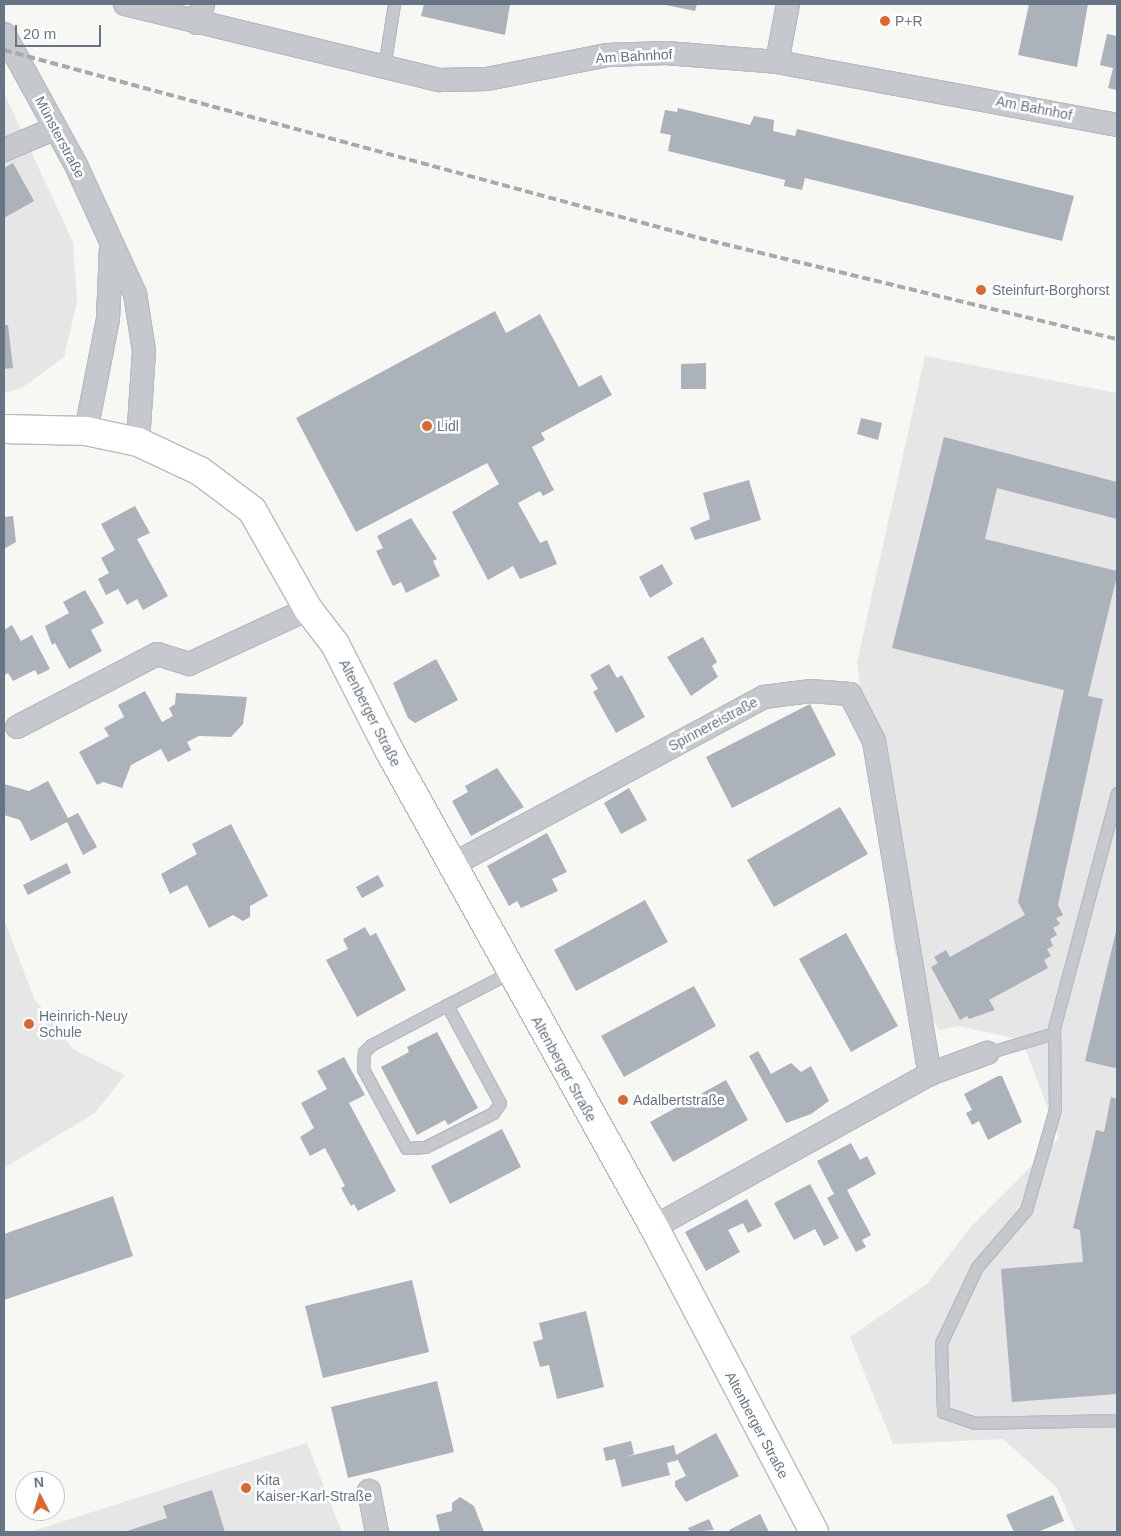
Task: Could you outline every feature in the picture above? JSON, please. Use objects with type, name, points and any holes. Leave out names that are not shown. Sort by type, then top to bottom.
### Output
[{"type":"main road","name":"Altenberger Straße","points":[[4,429],[86,431],[138,442],[200,471],[252,510],[308,609],[335,644],[452,865],[654,1227],[814,1532]]},
{"type":"street","name":"Am Bahnhof","points":[[125,4],[200,14],[384,67],[440,80],[488,79],[623,54],[777,62],[1117,125]]},
{"type":"street","points":[[777,62],[788,4]]},
{"type":"street","name":"Münsterstraße","points":[[4,34],[56,128],[136,294],[142,324],[144,384],[138,442]]},
{"type":"street","points":[[4,150],[56,128]]},
{"type":"street","name":"Münsterstraße","points":[[86,431],[108,319],[112,241]]},
{"type":"street","points":[[17,727],[158,654],[189,664],[308,609]]},
{"type":"street","name":"Spinnereistraße","points":[[452,865],[764,697],[810,691],[850,694],[874,741],[930,1074]]},
{"type":"street","points":[[654,1227],[930,1074],[986,1053]]},
{"type":"street","points":[[369,1491],[377,1532]]},
{"type":"lane","points":[[384,67],[394,4]]},
{"type":"lane","points":[[1117,793],[1054,1032],[1055,1110],[1026,1210],[977,1266],[941,1343],[943,1412],[975,1423],[1117,1420]]},
{"type":"lane","points":[[447,1005],[500,1103],[493,1113],[425,1147],[406,1148],[400,1142],[361,1060],[371,1045],[447,1005],[511,972]]},
{"type":"lane","points":[[986,1053],[1054,1032]]},
{"type":"shaded area","points":[[4,93],[73,242],[77,302],[64,357],[22,388],[4,393]]},
{"type":"shaded area","points":[[925,356],[1117,393],[1117,1532],[1076,1532],[1057,1488],[1003,1439],[893,1444],[850,1337],[927,1284],[969,1229],[1059,1138],[1022,1040],[959,1026],[939,1030],[895,953],[857,662]]},
{"type":"shaded area","name":"Heinrich-Neuy Schule","points":[[4,919],[34,998],[73,1049],[125,1075],[95,1113],[4,1168]]},
{"type":"shaded area","name":"Kita Kaiser-Karl-Straße","points":[[307,1443],[342,1532],[30,1532]]},
{"type":"building","points":[[424,4],[510,4],[505,35],[421,16]]},
{"type":"building","points":[[661,4],[697,4],[695,11]]},
{"type":"building","points":[[1029,4],[1088,4],[1077,67],[1018,55]]},
{"type":"building","points":[[1107,34],[1117,36],[1117,90],[1108,88],[1113,68],[1100,65]]},
{"type":"building","points":[[678,108],[750,125],[754,116],[774,120],[773,131],[795,136],[797,129],[1074,196],[1062,241],[805,178],[802,190],[784,186],[785,180],[668,151],[671,135],[660,133],[665,110],[677,112]]},
{"type":"building","points":[[13,163],[34,201],[4,218],[4,168]]},
{"type":"building","name":"Lidl","points":[[495,311],[506,333],[540,314],[579,387],[601,375],[612,395],[541,433],[545,440],[532,447],[554,490],[543,496],[540,491],[518,503],[540,543],[547,540],[557,564],[520,579],[513,566],[488,580],[452,512],[499,484],[487,463],[356,532],[296,418]]},
{"type":"building","points":[[4,325],[8,325],[13,368],[4,369]]},
{"type":"building","points":[[706,363],[706,389],[681,389],[681,364]]},
{"type":"building","points":[[861,418],[882,423],[878,440],[857,434]]},
{"type":"building","points":[[944,437],[1117,482],[1117,519],[997,488],[985,539],[1117,571],[1117,576],[1088,696],[1103,699],[1058,905],[1063,915],[1056,918],[1060,924],[1053,928],[1057,935],[1050,939],[1053,946],[1047,949],[1051,956],[1044,960],[1048,968],[989,1000],[995,1010],[969,1019],[967,1016],[960,1020],[931,967],[938,963],[934,957],[946,950],[950,957],[1025,915],[1018,902],[1064,690],[892,648]]},
{"type":"building","points":[[749,480],[761,520],[695,540],[690,528],[710,519],[703,493]]},
{"type":"building","points":[[135,506],[150,533],[137,539],[168,596],[143,610],[137,599],[127,605],[118,589],[106,595],[98,579],[109,573],[101,558],[115,550],[101,524]]},
{"type":"building","points":[[13,516],[16,542],[4,549],[4,517]]},
{"type":"building","points":[[411,518],[437,559],[433,561],[440,576],[406,593],[401,582],[393,586],[376,551],[383,548],[377,536]]},
{"type":"building","points":[[662,564],[673,584],[650,598],[639,577]]},
{"type":"building","points":[[85,590],[104,623],[91,630],[102,651],[69,669],[55,643],[52,645],[45,626],[69,613],[63,602]]},
{"type":"building","points":[[12,625],[21,641],[32,635],[50,669],[38,675],[35,670],[13,681],[8,673],[4,675],[4,630]]},
{"type":"building","points":[[703,637],[717,662],[712,666],[718,677],[691,696],[667,657]]},
{"type":"building","points":[[436,659],[458,700],[415,723],[408,718],[393,683]]},
{"type":"building","points":[[609,664],[617,678],[622,675],[645,717],[616,733],[593,692],[598,689],[590,675]]},
{"type":"building","points":[[145,691],[162,722],[173,716],[169,708],[175,704],[176,693],[247,697],[243,724],[231,737],[199,736],[187,742],[191,750],[168,762],[161,749],[131,765],[122,788],[103,782],[97,785],[79,752],[109,736],[104,728],[124,717],[118,705]]},
{"type":"building","points":[[810,704],[836,755],[732,808],[706,757]]},
{"type":"building","points":[[497,768],[524,807],[471,836],[452,801],[468,792],[465,786]]},
{"type":"building","points":[[48,781],[68,818],[78,813],[97,847],[83,855],[67,822],[31,841],[20,820],[4,815],[4,784],[29,791]]},
{"type":"building","points":[[629,788],[647,820],[621,834],[604,803]]},
{"type":"building","points":[[840,807],[868,854],[774,907],[747,860]]},
{"type":"building","points":[[231,824],[268,896],[250,906],[250,917],[243,921],[233,915],[209,928],[187,885],[170,894],[161,874],[197,854],[192,844]]},
{"type":"building","points":[[547,833],[567,872],[552,879],[558,891],[521,908],[517,901],[509,906],[487,866]]},
{"type":"building","points":[[67,863],[71,873],[28,895],[23,885]]},
{"type":"building","points":[[378,875],[384,886],[362,898],[356,887]]},
{"type":"building","points":[[645,900],[668,942],[576,991],[554,950]]},
{"type":"building","points":[[365,927],[370,936],[376,933],[406,990],[357,1017],[326,960],[348,949],[343,939]]},
{"type":"building","points":[[1117,927],[1117,1067],[1115,1068],[1085,1061]]},
{"type":"building","points":[[846,933],[898,1026],[851,1052],[799,959]]},
{"type":"building","points":[[694,986],[716,1026],[624,1077],[601,1036]]},
{"type":"building","points":[[437,1032],[478,1108],[448,1125],[445,1120],[417,1135],[381,1067],[409,1052],[407,1047]]},
{"type":"building","points":[[758,1051],[771,1074],[791,1063],[801,1072],[811,1066],[829,1101],[811,1114],[786,1123],[749,1056]]},
{"type":"building","points":[[344,1057],[365,1095],[349,1103],[396,1191],[358,1211],[354,1204],[351,1206],[341,1188],[345,1186],[325,1148],[310,1156],[300,1137],[314,1128],[301,1103],[327,1089],[317,1071]]},
{"type":"building","points":[[998,1076],[1002,1076],[1022,1122],[988,1140],[979,1121],[972,1125],[966,1113],[972,1110],[964,1094]]},
{"type":"building","points":[[726,1080],[748,1120],[673,1162],[650,1122]]},
{"type":"building","points":[[1111,1097],[1117,1099],[1117,1394],[1012,1402],[1001,1269],[1083,1262],[1080,1230],[1073,1228],[1096,1130],[1104,1132]]},
{"type":"building","points":[[502,1129],[521,1167],[450,1204],[431,1166]]},
{"type":"building","points":[[851,1143],[860,1160],[867,1156],[876,1174],[847,1190],[871,1235],[862,1240],[866,1247],[856,1252],[827,1198],[834,1194],[817,1161]]},
{"type":"building","points":[[810,1184],[839,1238],[824,1246],[815,1229],[794,1240],[774,1203]]},
{"type":"building","points":[[113,1196],[133,1256],[4,1300],[4,1234]]},
{"type":"building","points":[[747,1199],[762,1226],[748,1233],[743,1223],[728,1230],[740,1252],[706,1271],[685,1232]]},
{"type":"building","points":[[412,1280],[429,1352],[323,1378],[305,1306]]},
{"type":"building","points":[[586,1311],[604,1387],[557,1399],[549,1365],[540,1367],[533,1342],[543,1339],[539,1323]]},
{"type":"building","points":[[437,1381],[454,1452],[348,1478],[331,1407]]},
{"type":"building","points":[[716,1433],[739,1476],[686,1502],[675,1486],[675,1481],[686,1476],[678,1460],[667,1463],[670,1475],[622,1487],[615,1459],[606,1461],[603,1448],[631,1441],[634,1454],[625,1457],[674,1445],[676,1455]]},
{"type":"building","name":"Kita Kaiser-Karl-Straße","points":[[212,1490],[225,1532],[124,1532],[167,1518],[163,1506]]},
{"type":"building","points":[[1053,1495],[1064,1521],[1038,1532],[1014,1532],[1006,1515]]},
{"type":"building","points":[[460,1497],[474,1506],[484,1532],[440,1532],[436,1515],[452,1511],[452,1503]]},
{"type":"building","points":[[760,1514],[769,1532],[731,1532],[729,1530]]},
{"type":"building","points":[[709,1519],[714,1530],[690,1532],[688,1528]]},
{"type":"railway","points":[[4,50],[699,238],[1117,339]]},
{"type":"place","name":"P+R","points":[[885,21]]},
{"type":"place","name":"Steinfurt-Borghorst","points":[[981,290]]},
{"type":"place","name":"Lidl","points":[[427,426]]},
{"type":"place","name":"Heinrich-Neuy Schule","points":[[29,1024]]},
{"type":"place","name":"Adalbertstraße","points":[[623,1100]]},
{"type":"place","name":"Kita Kaiser-Karl-Straße","points":[[246,1488]]}]
